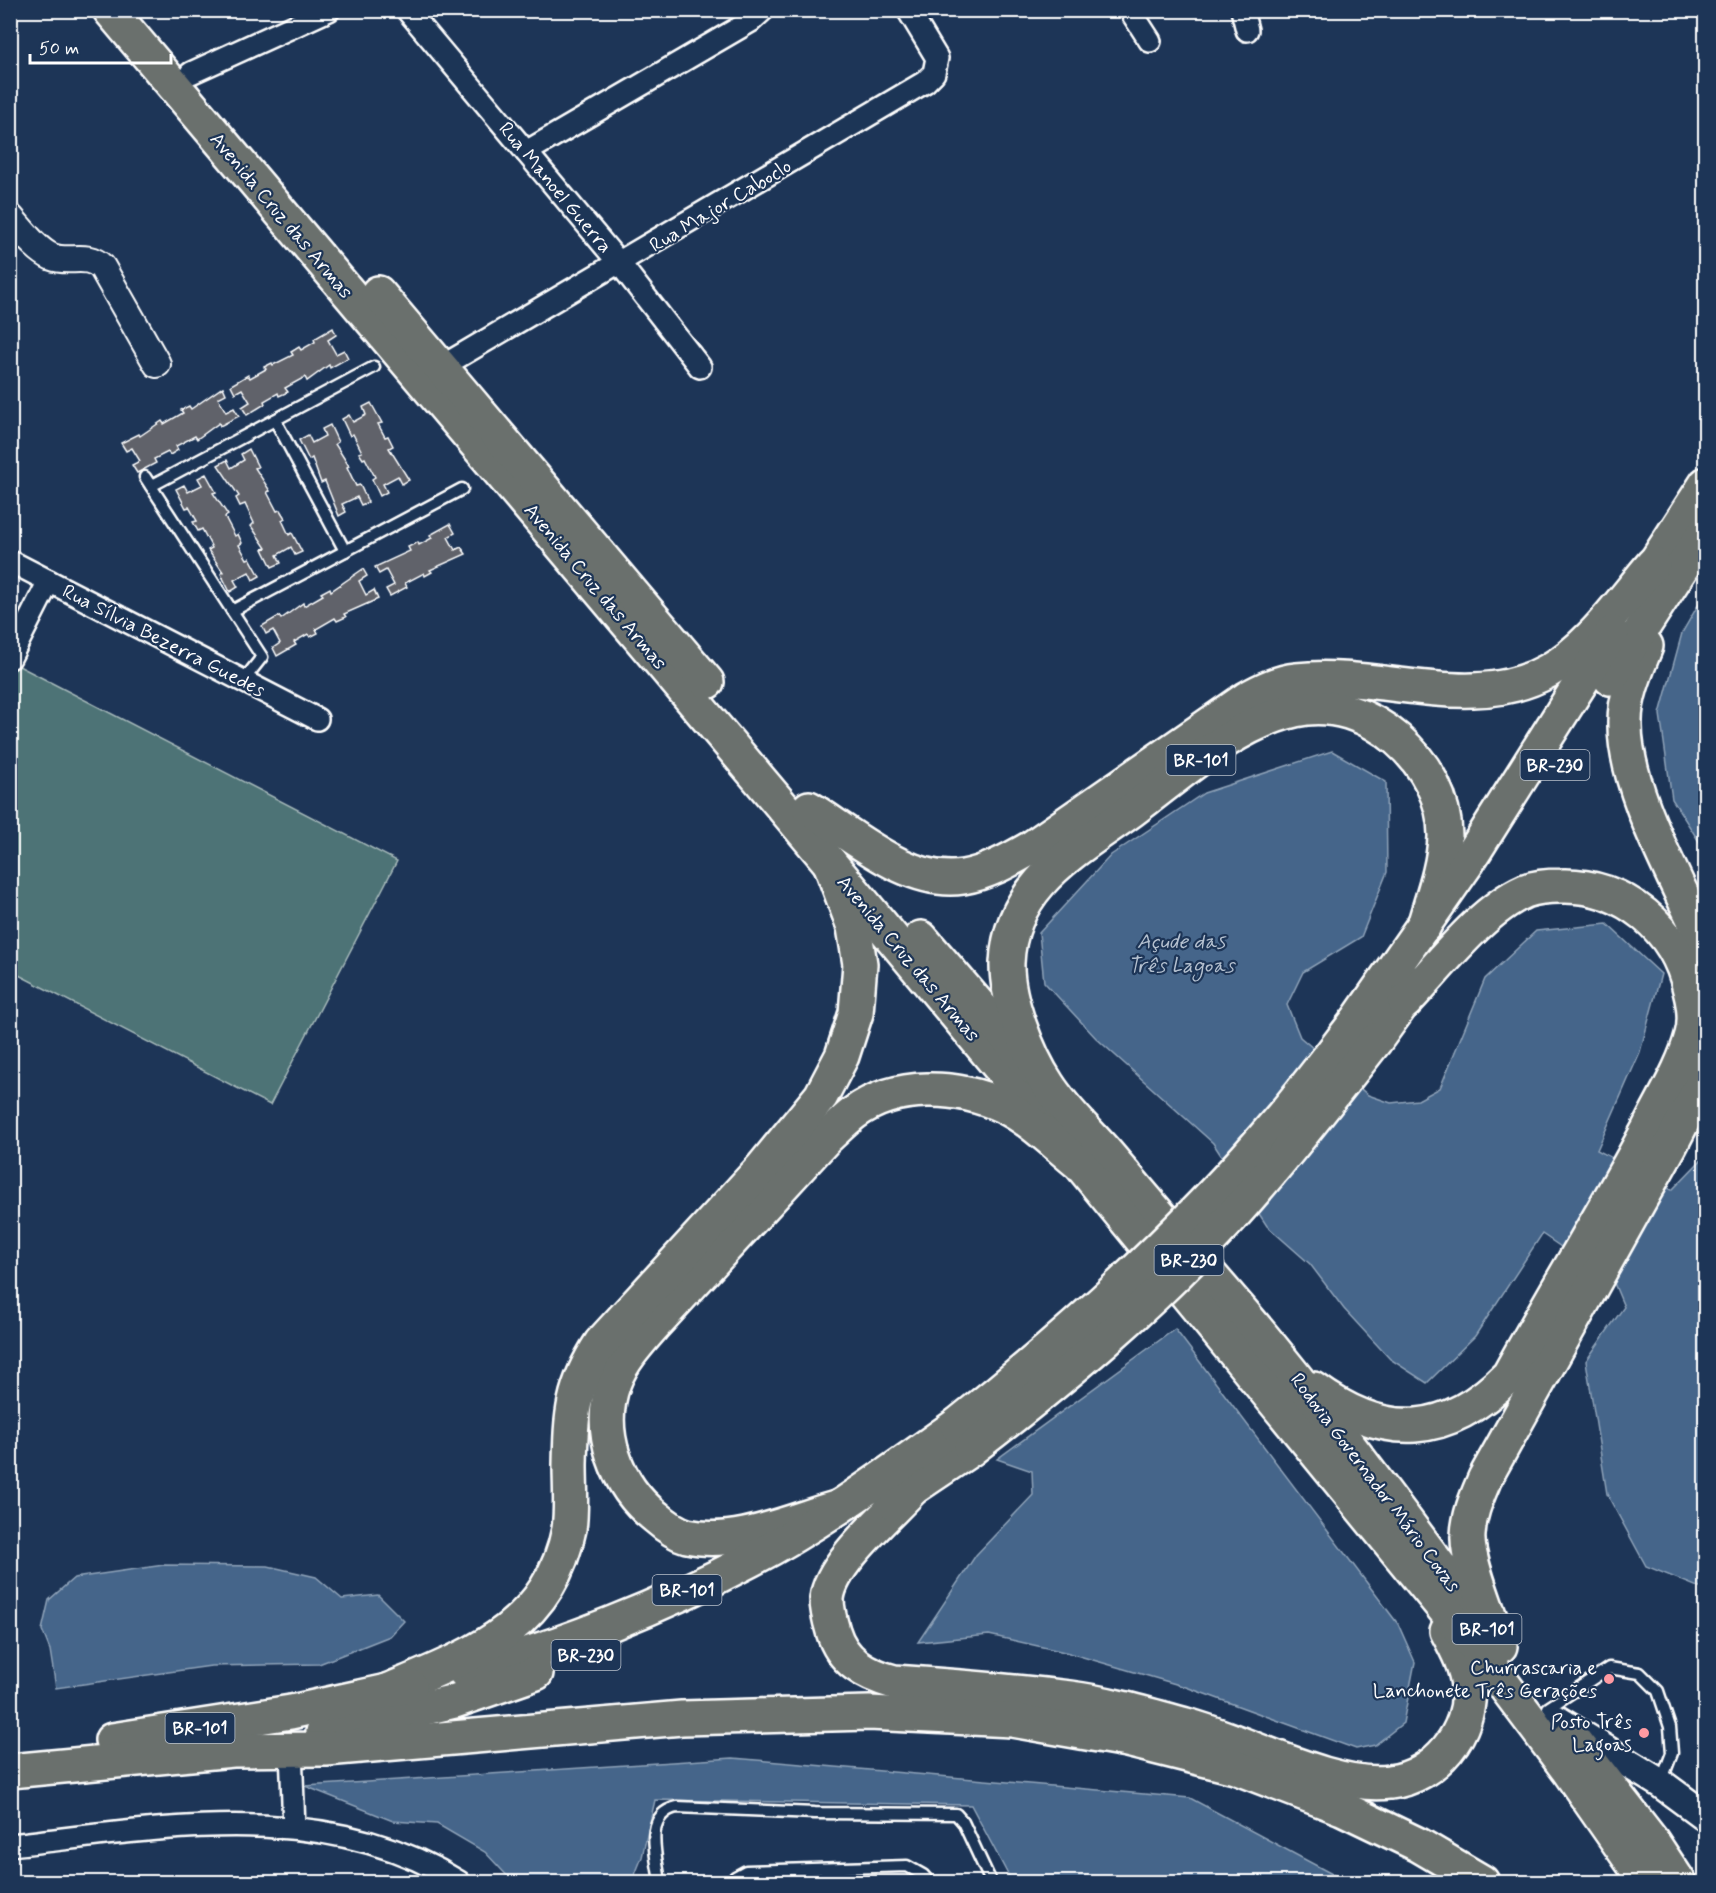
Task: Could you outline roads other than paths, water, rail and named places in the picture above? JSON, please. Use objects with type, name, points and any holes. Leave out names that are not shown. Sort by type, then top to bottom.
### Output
[{"type":"main road","name":"Avenida Cruz das Armas","points":[[110,10],[830,863],[1080,1164]]},
{"type":"main road","name":"Avenida Cruz das Armas","points":[[138,10],[651,614],[809,808],[1047,1084]]},
{"type":"main road","name":"BR-230","points":[[1366,1031],[1406,1002],[1662,573],[1706,484]]},
{"type":"main road","name":"BR-230","points":[[1424,926],[1662,573],[1706,530]]},
{"type":"main road","points":[[809,808],[912,873],[941,878],[963,877],[1002,864],[1031,848],[1246,699],[1267,688],[1295,680],[1327,678],[1439,688],[1489,688],[1515,684],[1548,671],[1578,650],[1662,573]]},
{"type":"main road","points":[[1662,573],[1632,682],[1625,720],[1627,753],[1638,794],[1706,946]]},
{"type":"main road","name":"BR-101","points":[[10,1752],[180,1731],[291,1712],[472,1670],[617,1620],[751,1560],[839,1507],[964,1437],[1041,1358],[1203,1203],[1282,1116],[1366,1031],[1424,926],[1440,870],[1445,836],[1442,811],[1432,783],[1412,755],[1393,735],[1367,719],[1340,709],[1304,708],[1275,714],[1235,735],[1046,873],[1018,912],[1009,942],[1008,991],[1017,1018],[1047,1084]]},
{"type":"main road","points":[[387,1691],[459,1661],[489,1643],[516,1625],[541,1598],[559,1569],[569,1527],[571,1423],[577,1388],[587,1365],[601,1343],[762,1168],[821,1096],[842,1056],[856,1013],[860,964],[854,927],[830,863]]},
{"type":"main road","points":[[1406,1002],[1500,906],[1526,891],[1546,886],[1570,885],[1597,889],[1626,901],[1647,916],[1675,952],[1687,974],[1694,1006],[1693,1034],[1643,1167]]},
{"type":"main road","points":[[1500,1646],[1473,1566],[1467,1538],[1471,1510],[1584,1270],[1643,1167],[1706,1076]]},
{"type":"main road","name":"Rodovia Governador Mário Covas","points":[[1047,1084],[1295,1375],[1500,1646],[1652,1841],[1679,1882]]},
{"type":"main road","points":[[839,1507],[745,1534],[714,1538],[686,1535],[664,1524],[643,1507],[622,1481],[611,1455],[608,1417],[614,1383],[631,1351],[827,1137],[856,1111],[891,1095],[920,1090],[950,1090],[974,1095],[1005,1107],[1080,1164]]},
{"type":"main road","name":"BR-101","points":[[1080,1164],[1416,1574],[1569,1770],[1646,1882]]},
{"type":"main road","points":[[1295,1375],[1338,1406],[1367,1419],[1395,1426],[1431,1425],[1464,1412],[1488,1397],[1509,1375],[1584,1270]]},
{"type":"main road","name":"BR-230","points":[[233,1750],[360,1725],[455,1701],[626,1641],[762,1579],[911,1490],[964,1437]]},
{"type":"main road","points":[[911,1490],[844,1562],[833,1579],[827,1598],[830,1619],[839,1646],[856,1666],[872,1676],[894,1682],[1073,1699],[1187,1725],[1340,1778],[1367,1784],[1392,1782],[1415,1776],[1436,1761],[1454,1742],[1466,1716],[1468,1686],[1460,1654],[1416,1574]]},
{"type":"main road","points":[[233,1750],[326,1749],[682,1719],[869,1713],[1012,1720],[1127,1740],[1235,1767],[1342,1808],[1419,1845],[1482,1882]]},
{"type":"main road","points":[[1553,1714],[1660,1783],[1706,1817]]},
{"type":"main road","name":"BR-101","points":[[10,1771],[233,1750]]},
{"type":"street","points":[[191,73],[328,10]]},
{"type":"street","name":"Rua Manoel Guerra","points":[[407,10],[620,264],[700,367]]},
{"type":"street","points":[[526,152],[751,21],[763,10]]},
{"type":"street","name":"Rua Major Caboclo","points":[[441,367],[620,264],[925,82],[934,74],[937,58],[908,10]]},
{"type":"street","points":[[1130,10],[1150,41]]},
{"type":"street","points":[[10,218],[51,256],[63,259],[88,258],[102,267],[157,364]]},
{"type":"street","name":"Rua Sílvia Bezerra Guedes","points":[[10,561],[317,719]]},
{"type":"street","points":[[10,658],[50,581]]},
{"type":"street","points":[[291,1750],[294,1828]]},
{"type":"street","points":[[10,1845],[190,1826],[294,1828],[332,1832],[394,1849],[459,1882]]},
{"type":"lane","points":[[243,681],[262,657],[148,481],[275,420],[374,367]]},
{"type":"lane","points":[[275,420],[345,551]]},
{"type":"lane","points":[[232,611],[462,489]]},
{"type":"lane","points":[[1553,1714],[1609,1668],[1640,1673],[1658,1691],[1670,1727],[1672,1753],[1660,1783]]},
{"type":"lane","points":[[660,1882],[654,1834],[655,1823],[663,1813],[670,1809],[691,1807],[815,1813],[956,1814],[963,1821],[991,1882]]},
{"type":"lane","points":[[738,1882],[735,1877],[746,1871],[907,1866],[924,1875],[929,1882]]},
{"type":"water","points":[[1705,593],[1705,851],[1672,799],[1660,714],[1682,633]]},
{"type":"water","name":"Açude das Três Lagoas","points":[[1332,751],[1386,782],[1387,872],[1361,937],[1303,972],[1287,1005],[1300,1037],[1368,1095],[1391,1103],[1418,1100],[1440,1088],[1485,979],[1536,931],[1607,924],[1661,974],[1640,1052],[1597,1150],[1672,1190],[1701,1160],[1705,1150],[1705,1590],[1646,1566],[1607,1494],[1586,1361],[1624,1307],[1614,1283],[1542,1234],[1475,1336],[1427,1383],[1390,1359],[1344,1309],[1310,1264],[1267,1226],[1213,1143],[1096,1038],[1044,982],[1039,933],[1111,855],[1204,793]]},
{"type":"water","points":[[1175,1329],[1398,1624],[1415,1662],[1403,1723],[1375,1745],[1356,1749],[1186,1687],[1069,1653],[989,1635],[918,1642],[976,1555],[1033,1495],[1032,1471],[997,1459]]},
{"type":"water","points":[[164,1565],[268,1566],[316,1577],[342,1599],[378,1595],[404,1621],[390,1636],[319,1664],[211,1666],[56,1688],[50,1650],[42,1630],[49,1600],[74,1578]]},
{"type":"water","points":[[733,1758],[1190,1798],[1347,1882],[1012,1882],[971,1805],[655,1800],[642,1857],[632,1882],[513,1882],[485,1852],[437,1824],[393,1821],[305,1786]]},
{"type":"place","name":"Churrascaria e Lanchonete Três Gerações","points":[[1609,1679]]},
{"type":"place","name":"Posto Três Lagoas","points":[[1644,1733]]}]
